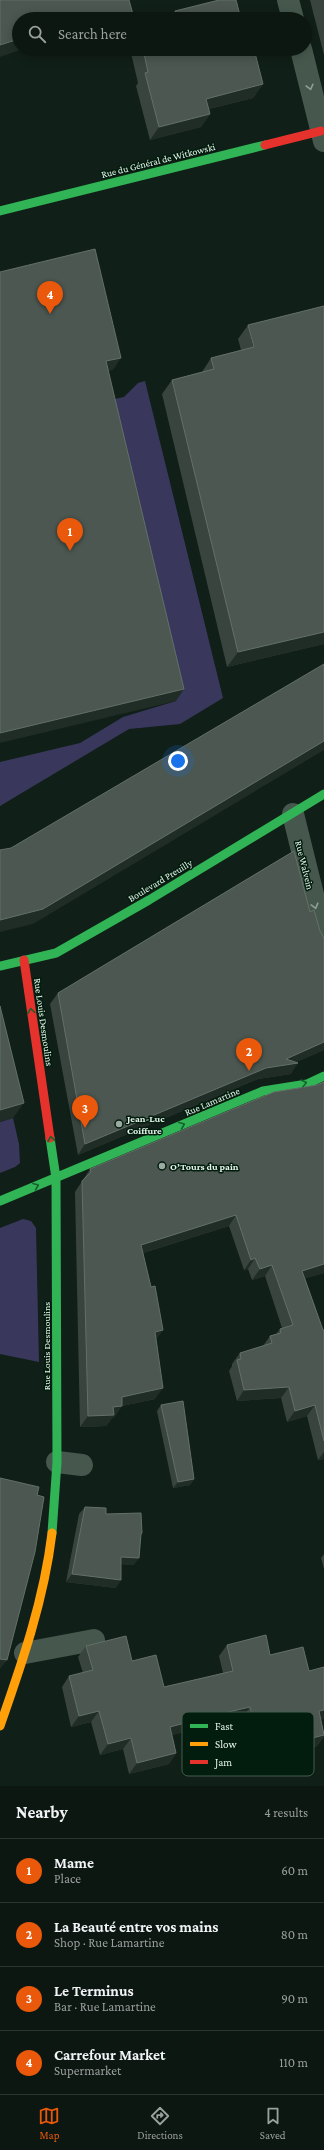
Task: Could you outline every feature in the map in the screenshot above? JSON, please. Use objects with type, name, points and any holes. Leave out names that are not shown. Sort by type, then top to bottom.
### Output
[{"type":"street","points":[[288,0],[291,12]]},
{"type":"street","points":[[303,56],[323,136]]},
{"type":"street","name":"Rue du Général de Witkowski","points":[[0,211],[323,136]]},
{"type":"street","name":"Boulevard Preuilly","points":[[0,966],[56,953],[149,900],[324,794]]},
{"type":"street","name":"Rue Walvein","points":[[293,814],[324,939]]},
{"type":"street","name":"Rue Louis Desmoulins","points":[[0,1726],[25,1653],[46,1570],[55,1508],[57,1462],[56,1178],[24,960]]},
{"type":"street","name":"Rue Lamartine","points":[[0,1201],[263,1091],[307,1084],[324,1076]]},
{"type":"street","points":[[57,1462],[82,1465]]},
{"type":"street","points":[[25,1653],[94,1640]]},
{"type":"shaded area","points":[[145,381],[223,698],[180,724],[129,729],[0,806],[0,762],[80,743],[123,717],[176,701],[105,401],[124,397],[138,383]]},
{"type":"shaded area","points":[[13,1118],[19,1144],[20,1163],[15,1167],[0,1173],[0,1122]]},
{"type":"shaded area","points":[[23,1219],[31,1221],[36,1228],[39,1362],[0,1354],[0,1228]]},
{"type":"building","points":[[0,0],[129,0],[132,12],[12,12],[12,41],[0,45]]},
{"type":"building","points":[[219,0],[236,0],[239,12],[175,12]]},
{"type":"building","points":[[145,56],[256,56],[263,84],[206,99],[210,114],[159,127],[145,73],[148,72]]},
{"type":"building","points":[[95,249],[121,358],[106,361],[184,689],[0,733],[0,272]]},
{"type":"building","points":[[324,306],[324,632],[238,652],[172,380],[214,369],[211,358],[254,347],[248,325]]},
{"type":"building","points":[[324,664],[324,741],[43,909],[0,920],[0,850],[11,848]]},
{"type":"building","points":[[294,851],[310,912],[314,910],[320,931],[324,938],[324,1042],[286,1059],[298,1063],[266,1068],[85,1144],[58,993]]},
{"type":"building","points":[[0,1006],[24,1103],[0,1110]]},
{"type":"building","points":[[324,1082],[324,1264],[302,1271],[324,1330],[324,1441],[315,1405],[295,1411],[289,1387],[244,1390],[237,1360],[241,1359],[240,1353],[272,1343],[270,1336],[281,1333],[280,1329],[293,1325],[272,1265],[260,1269],[255,1258],[251,1260],[236,1215],[141,1245],[151,1287],[155,1286],[163,1330],[155,1332],[163,1388],[122,1397],[122,1406],[113,1407],[114,1415],[88,1416],[82,1181],[91,1172],[90,1169],[274,1092],[317,1085]]},
{"type":"building","points":[[183,1401],[194,1479],[178,1482],[161,1405]]},
{"type":"building","points":[[0,1478],[39,1487],[37,1495],[44,1497],[35,1552],[7,1660],[0,1659]]},
{"type":"building","points":[[85,1507],[106,1508],[106,1514],[141,1513],[142,1533],[139,1558],[121,1557],[121,1580],[72,1574]]},
{"type":"building","points":[[266,1635],[270,1655],[303,1647],[309,1671],[324,1667],[324,1710],[319,1711],[324,1735],[314,1738],[314,1712],[251,1712],[250,1707],[228,1712],[182,1712],[182,1724],[170,1727],[176,1753],[137,1763],[131,1738],[108,1744],[99,1711],[79,1716],[69,1676],[93,1670],[86,1646],[126,1636],[132,1661],[156,1655],[164,1687],[233,1671],[227,1645]]},
{"type":"traffic: fast","points":[[0,211],[265,145]]},
{"type":"traffic: fast","points":[[0,966],[56,953],[149,900],[324,794]]},
{"type":"traffic: fast","points":[[0,1201],[263,1091],[307,1084],[324,1076]]},
{"type":"traffic: fast","points":[[50,1138],[56,1178],[57,1462],[52,1533]]},
{"type":"traffic: slow","points":[[0,1726],[24,1655],[38,1607],[44,1583],[52,1533]]},
{"type":"traffic: jam","points":[[265,145],[321,131]]},
{"type":"traffic: jam","points":[[24,960],[50,1138]]},
{"type":"place","name":"Carrefour Market","points":[[50,314]]},
{"type":"place","name":"Mame","points":[[70,551]]},
{"type":"place","name":"La Beauté entre vos mains","points":[[249,1071]]},
{"type":"place","name":"Jean-Luc Coiffure","points":[[119,1124]]},
{"type":"place","name":"Le Terminus","points":[[85,1128]]},
{"type":"place","name":"O’Tours du pain","points":[[162,1166]]}]
